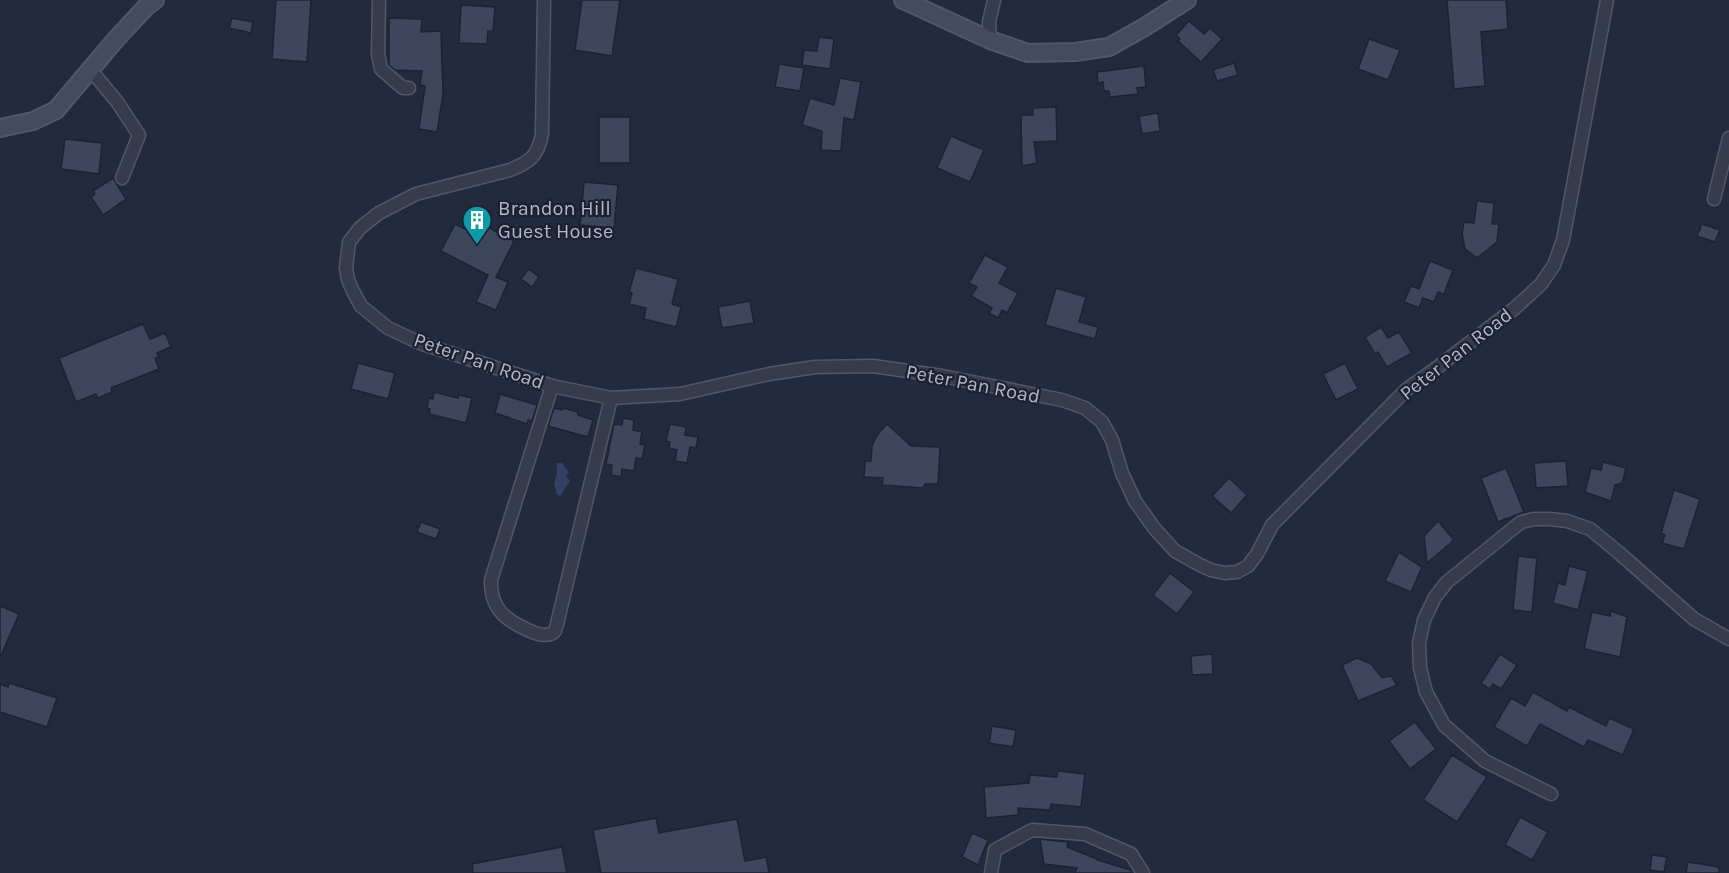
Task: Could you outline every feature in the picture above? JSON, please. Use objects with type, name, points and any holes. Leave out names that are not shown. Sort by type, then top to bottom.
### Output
[{"type":"street","points":[[0,128],[33,121],[56,110],[90,69],[155,0]]},
{"type":"street","points":[[379,0],[378,54],[381,69],[403,88],[409,88]]},
{"type":"street","name":"Peter Pan Road","points":[[544,0],[540,146],[525,164],[510,170],[416,194],[378,213],[360,228],[349,242],[346,268],[352,291],[361,306],[388,328],[420,343],[552,386],[611,398],[680,394],[769,374],[815,367],[873,366],[942,376],[1062,400],[1084,408],[1102,422],[1112,440],[1122,474],[1135,501],[1154,528],[1175,551],[1211,570],[1225,573],[1237,572],[1248,566],[1278,518],[1407,389],[1515,308],[1541,284],[1554,265],[1563,240],[1606,0]]},
{"type":"street","points":[[903,0],[990,40],[1028,53],[1075,52],[1109,47],[1187,0]]},
{"type":"street","points":[[990,40],[989,22],[994,0]]},
{"type":"street","points":[[90,69],[118,103],[139,135],[122,178]]},
{"type":"street","points":[[1714,199],[1729,138]]},
{"type":"street","points":[[552,386],[491,580],[493,597],[500,613],[512,623],[539,635],[551,634],[555,631],[611,398]]},
{"type":"street","points":[[1551,794],[1485,761],[1444,725],[1426,692],[1420,668],[1419,643],[1424,620],[1435,597],[1447,582],[1521,522],[1542,519],[1567,521],[1590,529],[1694,619],[1729,639]]},
{"type":"street","points":[[991,873],[995,850],[1032,830],[1085,834],[1131,854],[1143,873]]},
{"type":"water","points":[[557,463],[562,463],[569,472],[566,476],[570,481],[560,496],[557,494],[554,483]]},
{"type":"building","points":[[276,0],[311,0],[307,62],[272,59]]},
{"type":"building","points":[[582,0],[620,0],[612,56],[575,50]]},
{"type":"building","points":[[1447,0],[1506,0],[1508,29],[1481,32],[1485,86],[1454,89]]},
{"type":"building","points":[[461,5],[495,7],[493,31],[488,31],[487,44],[459,43]]},
{"type":"building","points":[[232,18],[253,22],[251,33],[229,28]]},
{"type":"building","points":[[389,18],[422,19],[421,32],[441,31],[443,94],[437,132],[419,129],[425,86],[420,85],[422,71],[395,70],[389,65]]},
{"type":"building","points":[[1189,21],[1204,34],[1210,28],[1222,39],[1201,62],[1178,41],[1180,39],[1176,35]]},
{"type":"building","points":[[819,37],[834,39],[830,69],[802,65],[804,50],[817,51]]},
{"type":"building","points":[[1369,39],[1400,50],[1388,80],[1358,69]]},
{"type":"building","points":[[1234,63],[1238,75],[1217,81],[1213,70]]},
{"type":"building","points":[[779,64],[804,68],[800,91],[775,87]]},
{"type":"building","points":[[1144,66],[1146,87],[1137,88],[1138,94],[1110,97],[1109,91],[1104,91],[1103,82],[1098,83],[1097,72]]},
{"type":"building","points":[[840,78],[861,82],[854,120],[844,118],[841,151],[821,150],[822,131],[802,125],[810,98],[834,105]]},
{"type":"building","points":[[1056,107],[1057,141],[1034,142],[1037,163],[1022,166],[1021,115],[1033,115],[1033,108]]},
{"type":"building","points":[[1158,113],[1160,131],[1142,134],[1139,116]]},
{"type":"building","points":[[599,117],[630,117],[630,163],[599,163]]},
{"type":"building","points":[[951,136],[984,150],[970,182],[937,168]]},
{"type":"building","points":[[65,139],[102,143],[99,174],[61,169]]},
{"type":"building","points":[[113,178],[126,199],[103,215],[91,197],[95,194],[93,191]]},
{"type":"building","points":[[584,182],[618,185],[614,228],[580,225]]},
{"type":"building","points":[[1477,201],[1494,203],[1492,224],[1499,224],[1497,242],[1477,258],[1465,249],[1462,234],[1464,222],[1474,223]]},
{"type":"building","name":"Brandon Hill Guest House","points":[[472,219],[514,241],[496,277],[508,282],[496,310],[476,302],[488,275],[441,251],[455,224],[467,230]]},
{"type":"building","points":[[1702,224],[1720,230],[1715,242],[1697,236]]},
{"type":"building","points":[[985,255],[1008,267],[999,283],[1018,293],[1007,313],[1002,310],[998,318],[989,313],[992,308],[971,296],[977,287],[969,283]]},
{"type":"building","points":[[1430,261],[1453,270],[1444,294],[1438,292],[1434,302],[1423,298],[1419,308],[1404,302],[1411,286],[1419,289]]},
{"type":"building","points":[[636,268],[678,279],[672,304],[681,307],[676,327],[644,319],[646,308],[629,304],[632,293],[629,292]]},
{"type":"building","points":[[529,269],[539,277],[532,287],[521,279]]},
{"type":"building","points":[[1056,288],[1086,297],[1079,322],[1098,327],[1095,339],[1045,325]]},
{"type":"building","points":[[750,301],[754,323],[722,328],[718,307]]},
{"type":"building","points":[[143,324],[150,339],[165,333],[171,347],[157,353],[159,357],[155,358],[159,369],[111,388],[112,392],[98,398],[96,394],[76,402],[59,358]]},
{"type":"building","points":[[1381,327],[1388,338],[1399,332],[1412,353],[1387,367],[1378,352],[1375,354],[1365,337]]},
{"type":"building","points":[[358,363],[395,373],[388,399],[351,389]]},
{"type":"building","points":[[1345,363],[1358,389],[1336,400],[1323,374]]},
{"type":"building","points":[[434,392],[458,398],[459,395],[472,398],[466,423],[429,414],[430,409],[427,408],[429,398],[433,399]]},
{"type":"building","points":[[500,394],[537,405],[532,421],[528,420],[527,424],[495,413]]},
{"type":"building","points":[[554,408],[578,412],[578,415],[593,420],[588,437],[548,426]]},
{"type":"building","points":[[623,418],[634,420],[633,430],[642,432],[640,444],[645,445],[642,459],[636,458],[634,471],[622,469],[621,477],[611,475],[612,465],[606,464],[614,424],[622,425]]},
{"type":"building","points":[[670,424],[686,427],[685,435],[698,437],[696,448],[690,447],[687,463],[675,461],[677,450],[669,448],[670,442],[666,441]]},
{"type":"building","points":[[887,424],[911,446],[940,447],[938,484],[925,484],[923,488],[882,485],[883,478],[864,477],[865,461],[871,461],[872,445]]},
{"type":"building","points":[[1566,461],[1568,486],[1536,488],[1534,463]]},
{"type":"building","points":[[1603,462],[1626,468],[1622,483],[1615,485],[1611,501],[1585,492],[1591,468],[1601,470]]},
{"type":"building","points":[[1506,468],[1524,512],[1498,522],[1481,478]]},
{"type":"building","points":[[1229,478],[1247,495],[1231,513],[1212,496]]},
{"type":"building","points":[[1674,490],[1700,499],[1684,549],[1662,543],[1665,535],[1661,533]]},
{"type":"building","points":[[1438,521],[1454,540],[1427,563],[1424,536]]},
{"type":"building","points":[[421,522],[440,529],[436,539],[417,532]]},
{"type":"building","points":[[1399,552],[1422,567],[1411,592],[1385,581]]},
{"type":"building","points":[[1518,556],[1537,558],[1532,612],[1513,610]]},
{"type":"building","points":[[1569,566],[1588,571],[1578,610],[1553,603],[1558,583],[1565,585]]},
{"type":"building","points":[[1170,573],[1194,592],[1177,614],[1153,595]]},
{"type":"building","points":[[0,606],[19,614],[0,658]]},
{"type":"building","points":[[1611,611],[1627,617],[1620,657],[1584,649],[1592,612],[1610,616]]},
{"type":"building","points":[[1212,654],[1213,674],[1192,675],[1191,656]]},
{"type":"building","points":[[1500,654],[1517,665],[1501,689],[1493,684],[1490,689],[1481,683]]},
{"type":"building","points":[[1357,658],[1371,664],[1382,678],[1391,676],[1397,685],[1358,701],[1342,665]]},
{"type":"building","points":[[9,683],[57,698],[47,727],[0,712],[0,684],[8,687]]},
{"type":"building","points":[[1533,692],[1567,711],[1569,707],[1606,726],[1609,718],[1634,729],[1623,755],[1588,740],[1584,747],[1540,724],[1527,746],[1494,727],[1511,698],[1525,706]]},
{"type":"building","points":[[1415,722],[1436,749],[1410,769],[1389,741]]},
{"type":"building","points":[[992,726],[1016,730],[1013,747],[989,743]]},
{"type":"building","points":[[1452,755],[1487,777],[1457,822],[1423,800]]},
{"type":"building","points":[[1058,771],[1085,774],[1081,807],[1051,804],[1050,810],[1018,808],[1018,815],[986,818],[984,787],[1029,783],[1030,775],[1057,777]]},
{"type":"building","points":[[1520,817],[1548,832],[1532,860],[1505,845]]},
{"type":"building","points":[[656,818],[659,833],[737,819],[745,861],[766,857],[769,873],[601,873],[593,830]]},
{"type":"building","points":[[972,833],[988,840],[978,865],[962,857]]},
{"type":"building","points":[[1040,839],[1068,842],[1067,847],[1097,860],[1131,870],[1131,873],[1075,873],[1077,868],[1044,864]]},
{"type":"building","points":[[562,847],[567,873],[473,873],[472,864]]},
{"type":"building","points":[[1652,855],[1667,857],[1664,872],[1650,870]]},
{"type":"building","points":[[1688,862],[1719,867],[1719,873],[1686,873]]},
{"type":"place","name":"Brandon Hill Guest House","points":[[477,246]]}]
